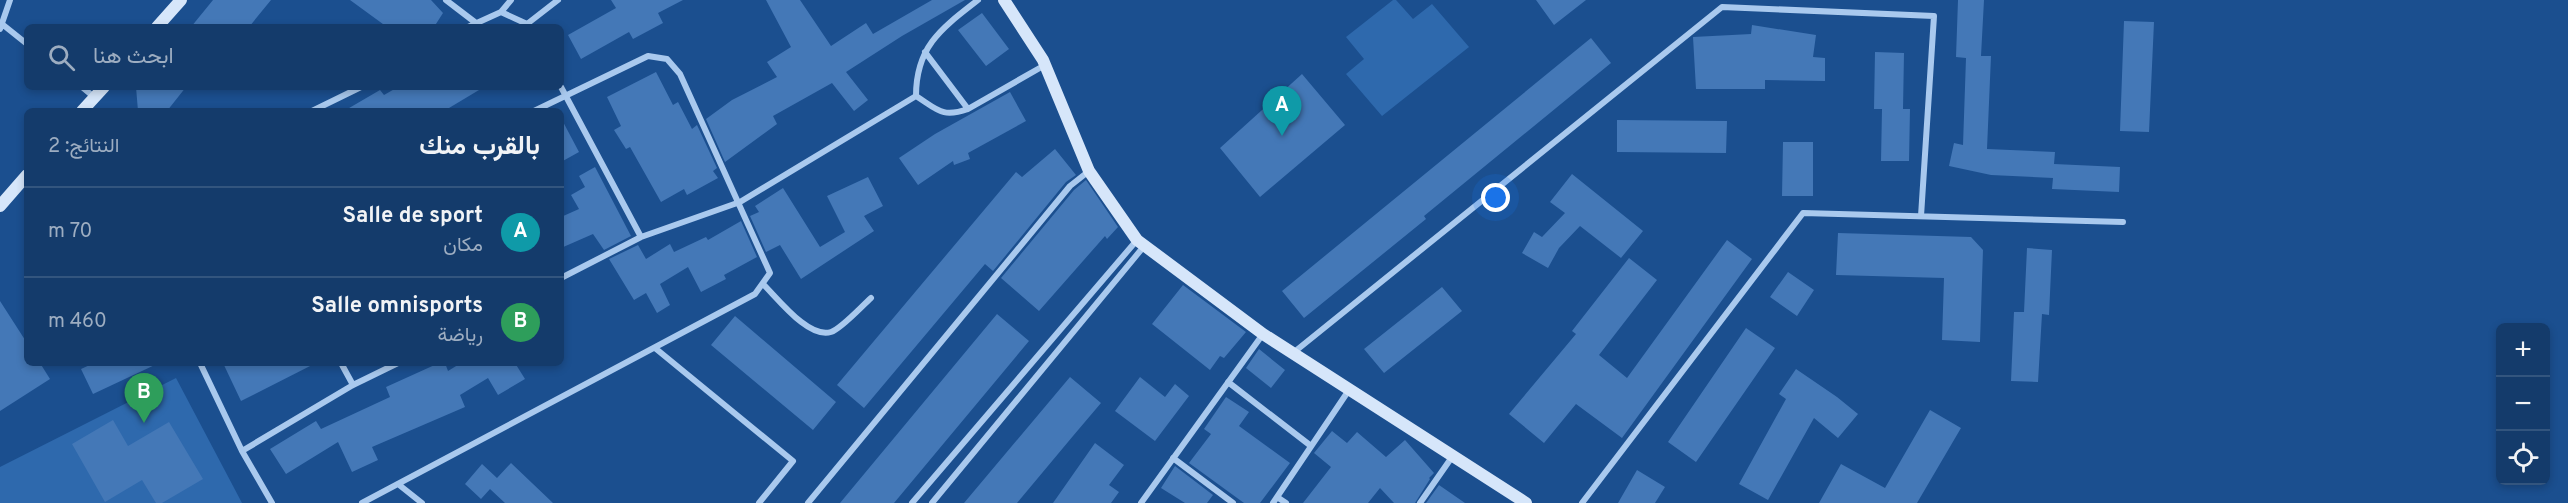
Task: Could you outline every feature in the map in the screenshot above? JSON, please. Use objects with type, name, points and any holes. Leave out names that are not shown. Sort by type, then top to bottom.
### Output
[{"type":"main road","points":[[160,24],[181,0]]},
{"type":"main road","points":[[1004,0],[1045,65],[1089,171],[1141,242],[1263,334],[1526,503]]},
{"type":"main road","points":[[85,108],[101,90]]},
{"type":"main road","points":[[0,206],[24,178]]},
{"type":"street","points":[[10,0],[1,27],[24,42]]},
{"type":"street","points":[[446,0],[476,23],[501,12],[511,0]]},
{"type":"street","points":[[530,24],[558,0]]},
{"type":"street","points":[[916,96],[916,77],[934,36],[978,0]]},
{"type":"street","points":[[1293,353],[1722,7],[1934,16],[1921,216]]},
{"type":"street","points":[[501,12],[524,24]]},
{"type":"street","points":[[926,52],[968,109]]},
{"type":"street","points":[[362,503],[755,294],[764,285],[770,273],[740,202],[680,74],[667,59],[648,56],[540,108]]},
{"type":"street","points":[[916,96],[945,114],[953,114],[968,109],[1045,65]]},
{"type":"street","points":[[86,90],[95,97]]},
{"type":"street","points":[[318,108],[354,90]]},
{"type":"street","points":[[562,90],[641,237]]},
{"type":"street","points":[[564,276],[641,237],[740,202],[916,96]]},
{"type":"street","points":[[808,503],[1070,186],[1089,171]]},
{"type":"street","points":[[1582,503],[1803,213],[2122,222]]},
{"type":"street","points":[[912,503],[1141,242]]},
{"type":"street","points":[[932,503],[1141,242]]},
{"type":"street","points":[[764,285],[806,327],[819,333],[832,332],[871,298]]},
{"type":"street","points":[[1141,503],[1263,334]]},
{"type":"street","points":[[655,348],[793,461],[759,503]]},
{"type":"street","points":[[201,366],[242,451],[272,503]]},
{"type":"street","points":[[343,366],[353,386]]},
{"type":"street","points":[[242,451],[353,386],[392,366]]},
{"type":"street","points":[[1228,382],[1311,446]]},
{"type":"street","points":[[1286,503],[1275,500],[1349,390]]},
{"type":"street","points":[[1419,503],[1452,457]]},
{"type":"street","points":[[1173,458],[1233,503]]},
{"type":"street","points":[[398,484],[422,503]]},
{"type":"shaded area","points":[[1396,0],[1413,19],[1432,4],[1469,47],[1382,116],[1346,74],[1364,59],[1346,37]]},
{"type":"shaded area","points":[[176,378],[242,503],[0,503],[0,467]]},
{"type":"building","points":[[213,0],[271,0],[251,24],[193,24]]},
{"type":"building","points":[[350,0],[431,0],[443,13],[436,24],[383,24]]},
{"type":"building","points":[[611,0],[683,0],[658,13],[663,23],[633,39],[629,32],[581,59],[568,35],[616,8]]},
{"type":"building","points":[[766,0],[800,0],[831,46],[866,23],[873,34],[932,0],[965,0],[902,36],[846,72],[868,100],[854,111],[832,83],[773,116],[777,124],[725,162],[706,119],[732,100],[777,77],[767,62],[791,47]]},
{"type":"building","points":[[1536,0],[1586,0],[1554,25]]},
{"type":"building","points":[[1958,0],[1984,0],[1981,56],[1991,56],[1987,149],[2055,152],[2054,164],[2120,167],[2119,192],[2052,189],[2053,178],[1991,175],[1949,166],[1954,143],[1963,145],[1966,58],[1956,57]]},
{"type":"building","points":[[982,13],[1009,49],[986,66],[958,30]]},
{"type":"building","points":[[2124,21],[2154,22],[2149,132],[2120,131]]},
{"type":"building","points":[[1752,25],[1816,35],[1813,57],[1825,58],[1825,81],[1765,80],[1765,89],[1696,89],[1693,37],[1751,34]]},
{"type":"building","points":[[1591,38],[1611,63],[1304,318],[1282,291]]},
{"type":"building","points":[[1875,52],[1904,53],[1903,109],[1910,109],[1909,161],[1881,161],[1882,109],[1874,109]]},
{"type":"building","points":[[656,72],[673,105],[678,102],[692,129],[697,125],[717,168],[713,171],[718,178],[687,195],[684,189],[661,202],[630,147],[626,149],[614,130],[621,126],[607,97]]},
{"type":"building","points":[[1302,74],[1345,125],[1260,197],[1220,148]]},
{"type":"building","points":[[136,90],[184,90],[169,108],[138,108]]},
{"type":"building","points":[[380,90],[384,95],[393,90],[479,90],[449,108],[349,108]]},
{"type":"building","points":[[1010,92],[1026,121],[968,153],[970,159],[954,165],[953,161],[918,185],[899,158],[935,134]]},
{"type":"building","points":[[1617,120],[1727,121],[1726,153],[1617,152]]},
{"type":"building","points":[[564,124],[579,152],[564,160]]},
{"type":"building","points":[[1783,142],[1813,142],[1813,196],[1782,196]]},
{"type":"building","points":[[1055,149],[1076,175],[1066,182],[993,271],[985,264],[864,408],[837,385],[1016,172],[1022,177]]},
{"type":"building","points":[[595,167],[631,236],[604,250],[593,234],[564,247],[564,216],[579,209],[571,195],[585,187],[579,176]]},
{"type":"building","points":[[1572,174],[1643,231],[1621,258],[1580,226],[1559,248],[1548,268],[1522,253],[1534,232],[1542,237],[1565,213],[1550,202]]},
{"type":"building","points":[[868,177],[883,206],[864,216],[874,231],[801,279],[780,245],[766,252],[750,216],[759,212],[755,206],[783,188],[820,247],[845,232],[827,196]]},
{"type":"building","points":[[1086,180],[1118,227],[1107,239],[1105,236],[1039,311],[1001,278],[1074,190]]},
{"type":"building","points":[[741,221],[757,257],[724,275],[726,279],[701,292],[688,267],[660,284],[670,305],[657,313],[646,293],[634,300],[609,259],[638,245],[646,259],[670,244],[674,252],[706,237],[708,240]]},
{"type":"building","points":[[1838,233],[1971,237],[1983,250],[1980,342],[1942,340],[1944,278],[1836,275]]},
{"type":"building","points":[[1727,240],[1752,259],[1622,438],[1576,404],[1544,443],[1509,414],[1576,334],[1572,331],[1629,258],[1657,280],[1599,355],[1627,378]]},
{"type":"building","points":[[2027,248],[2052,250],[2049,315],[2042,314],[2038,382],[2011,381],[2014,312],[2024,312]]},
{"type":"building","points":[[1788,272],[1814,290],[1797,316],[1770,297]]},
{"type":"building","points":[[1183,285],[1246,332],[1224,358],[1220,356],[1210,370],[1152,324]]},
{"type":"building","points":[[1442,287],[1462,311],[1384,373],[1364,349]]},
{"type":"building","points":[[0,301],[24,338],[24,366],[42,366],[50,379],[0,411]]},
{"type":"building","points":[[997,314],[1029,341],[894,503],[840,503]]},
{"type":"building","points":[[735,316],[836,402],[813,430],[711,345]]},
{"type":"building","points":[[1746,328],[1775,348],[1696,462],[1668,442]]},
{"type":"building","points":[[1259,349],[1285,370],[1271,388],[1246,368]]},
{"type":"building","points":[[88,366],[153,366],[93,394],[81,369]]},
{"type":"building","points":[[224,366],[310,366],[241,401]]},
{"type":"building","points":[[432,366],[446,366],[448,371],[456,366],[517,366],[525,379],[498,395],[488,378],[460,395],[465,407],[372,447],[378,460],[352,472],[338,442],[286,474],[270,449],[316,421],[321,429],[390,397],[386,387]]},
{"type":"building","points":[[1796,369],[1858,414],[1838,438],[1814,418],[1768,500],[1739,484],[1786,399],[1779,394]]},
{"type":"building","points":[[1070,377],[1101,403],[1017,503],[964,503]]},
{"type":"building","points":[[1140,377],[1165,397],[1175,384],[1189,396],[1155,441],[1115,411]]},
{"type":"building","points":[[1226,397],[1249,412],[1239,426],[1290,463],[1260,503],[1244,503],[1189,463],[1211,434],[1204,429]]},
{"type":"building","points":[[1930,410],[1961,428],[1917,503],[1819,503],[1841,464],[1885,488]]},
{"type":"building","points":[[113,420],[128,446],[169,422],[203,479],[162,503],[156,503],[142,480],[105,502],[72,444]]},
{"type":"building","points":[[1332,431],[1347,443],[1357,432],[1386,457],[1405,440],[1434,473],[1415,503],[1394,503],[1380,488],[1368,503],[1303,503],[1331,467],[1314,453]]},
{"type":"building","points":[[1095,443],[1124,465],[1109,485],[1119,492],[1111,503],[1053,503]]},
{"type":"building","points":[[511,463],[553,503],[505,503],[490,489],[481,499],[465,484],[482,464],[497,478]]},
{"type":"building","points":[[1175,466],[1213,495],[1207,503],[1185,503],[1161,488]]},
{"type":"building","points":[[1637,470],[1665,487],[1655,503],[1618,503]]},
{"type":"building","points":[[1439,485],[1465,503],[1426,503]]},
{"type":"place","name":"Salle de sport","points":[[1282,136]]},
{"type":"place","name":"Salle omnisports","points":[[144,423]]}]
